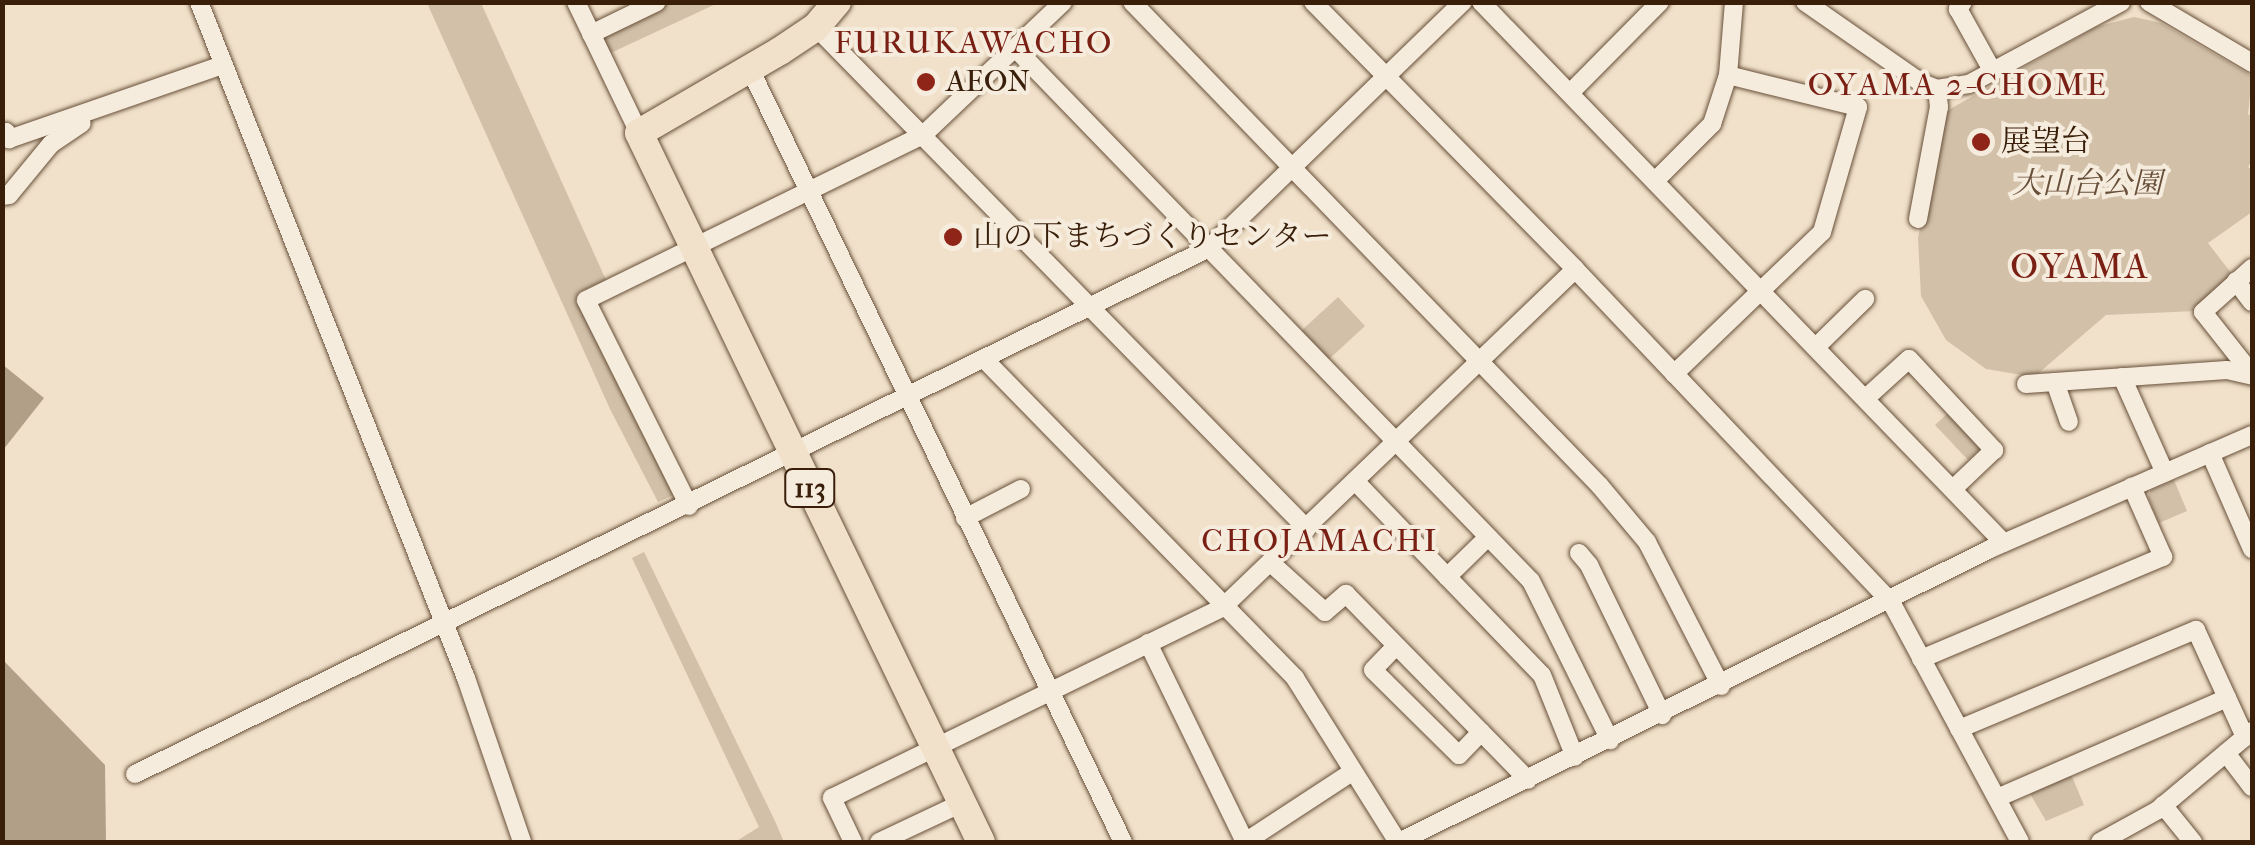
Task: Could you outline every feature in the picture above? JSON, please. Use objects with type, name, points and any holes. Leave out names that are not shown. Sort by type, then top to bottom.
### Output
[{"type":"highway","points":[[639,133],[816,26],[837,2]]},
{"type":"highway","name":"113","points":[[639,133],[982,842]]},
{"type":"street","points":[[198,2],[444,625],[522,842]]},
{"type":"street","points":[[576,2],[639,133]]},
{"type":"street","points":[[591,34],[657,2]]},
{"type":"street","points":[[689,506],[586,300],[924,135],[1063,2]]},
{"type":"street","points":[[1132,2],[1600,486],[1647,542],[1721,686]]},
{"type":"street","points":[[1313,2],[1575,269],[1891,602],[2020,842]]},
{"type":"street","points":[[136,774],[1209,248],[1463,2]]},
{"type":"street","points":[[1481,2],[2004,543]]},
{"type":"street","points":[[1570,93],[1660,2]]},
{"type":"street","points":[[1654,180],[1712,124],[1728,75],[1734,2]]},
{"type":"street","points":[[1805,2],[1920,82],[1938,89],[1969,84],[2121,2]]},
{"type":"street","points":[[1963,2],[1958,9],[1993,72]]},
{"type":"street","points":[[2150,3],[2252,63]]},
{"type":"street","points":[[816,26],[1307,529]]},
{"type":"street","points":[[1016,48],[1531,581],[1610,740]]},
{"type":"street","points":[[2,133],[9,139],[223,65]]},
{"type":"street","points":[[750,69],[1123,842]]},
{"type":"street","points":[[1674,374],[1822,232],[1858,107],[1728,75]]},
{"type":"street","points":[[1918,219],[1939,107],[1938,89]]},
{"type":"street","points":[[2,196],[9,194],[51,144],[103,109]]},
{"type":"street","points":[[2252,268],[2203,312],[2252,375]]},
{"type":"street","points":[[854,842],[832,798],[1223,607],[1575,269]]},
{"type":"street","points":[[2236,281],[2252,302]]},
{"type":"street","points":[[1816,346],[1865,299]]},
{"type":"street","points":[[984,359],[1295,678],[1398,842],[1721,686],[2004,543],[2252,434]]},
{"type":"street","points":[[1866,398],[1909,360],[1994,450],[1953,489]]},
{"type":"street","points":[[2026,384],[2227,370],[2252,375]]},
{"type":"street","points":[[2122,378],[2165,473]]},
{"type":"street","points":[[2056,382],[2068,422]]},
{"type":"street","points":[[2210,453],[2252,549]]},
{"type":"street","points":[[1355,481],[1542,675],[1575,758]]},
{"type":"street","points":[[1921,659],[2163,557],[2132,487]]},
{"type":"street","points":[[965,518],[1022,489]]},
{"type":"street","points":[[1448,577],[1487,538]]},
{"type":"street","points":[[1579,554],[1589,565],[1662,715]]},
{"type":"street","points":[[1270,564],[1325,612],[1346,594],[1528,780]]},
{"type":"street","points":[[1959,729],[2196,630],[2227,698],[2249,734],[2163,805],[2100,842]]},
{"type":"street","points":[[1148,643],[1245,842],[1352,772]]},
{"type":"street","points":[[1396,646],[1373,670],[1459,756],[1481,732]]},
{"type":"street","points":[[1996,798],[2227,698]]},
{"type":"street","points":[[2226,753],[2252,787]]},
{"type":"street","points":[[878,842],[962,802]]},
{"type":"street","points":[[2163,805],[2193,842]]},
{"type":"green space","points":[[427,3],[481,3],[606,280],[580,292],[678,493],[658,502],[610,409]]},
{"type":"green space","points":[[657,3],[718,3],[602,57],[591,34]]},
{"type":"green space","name":"大山台公園","points":[[2134,17],[2161,23],[2252,76],[2248,114],[2252,117],[2252,160],[2248,167],[2252,170],[2252,212],[2208,243],[2235,278],[2196,311],[2106,315],[2034,377],[1986,369],[1946,340],[1921,296],[1918,238],[1943,113],[2096,27]]},
{"type":"green space","points":[[1338,297],[1365,326],[1327,361],[1301,331]]},
{"type":"green space","points":[[1950,411],[1979,443],[1979,450],[1968,460],[1935,425]]},
{"type":"green space","points":[[2174,480],[2187,511],[2159,523],[2148,497],[2151,490]]},
{"type":"green space","points":[[644,552],[784,842],[735,842],[759,827],[632,558]]},
{"type":"green space","points":[[2070,772],[2084,805],[2046,821],[2028,790]]},
{"type":"shaded area","points":[[3,365],[44,398],[3,450]]},
{"type":"shaded area","points":[[3,660],[105,765],[106,842],[3,842]]},
{"type":"place","name":"AEON","points":[[926,82]]},
{"type":"place","name":"展望台","points":[[1981,142]]},
{"type":"place","name":"山の下まちづくりセンター","points":[[953,237]]},
{"type":"district","name":"FURUKAWACHO","points":[[974,43]]},
{"type":"district","name":"OYAMA 2-CHOME","points":[[1958,85]]},
{"type":"district","name":"OYAMA","points":[[2080,267]]},
{"type":"district","name":"CHOJAMACHI","points":[[1320,541]]}]
